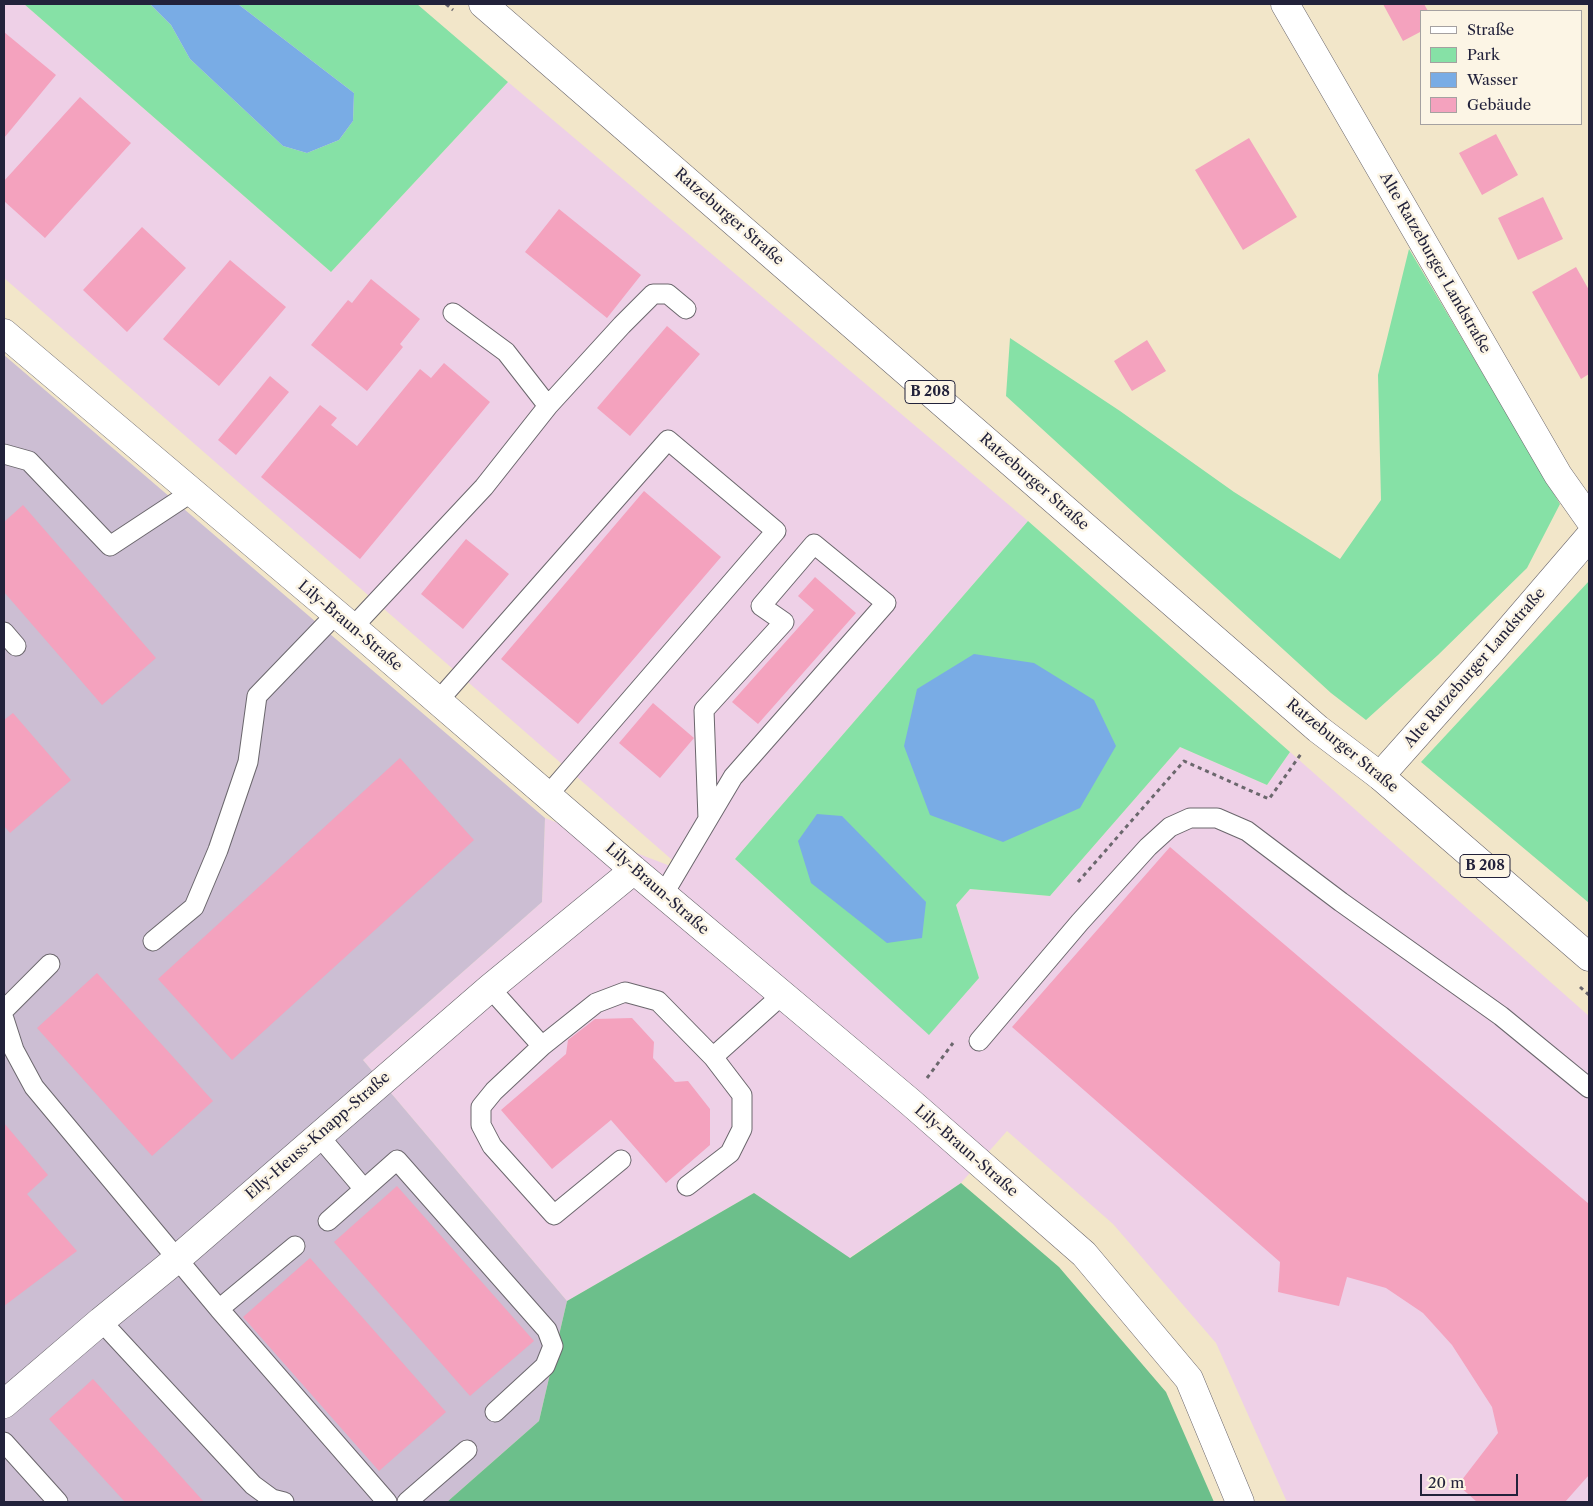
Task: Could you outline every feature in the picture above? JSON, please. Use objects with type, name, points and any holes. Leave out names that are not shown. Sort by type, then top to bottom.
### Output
[{"type":"street","name":"Ratzeburger Straße","points":[[483,4],[1318,729],[1380,776],[1589,957]]},
{"type":"street","name":"Alte Ratzeburger Landstraße","points":[[1285,4],[1558,475],[1589,519]]},
{"type":"street","name":"Lily-Braun-Straße","points":[[4,333],[438,701],[663,895],[909,1101],[1084,1254],[1189,1379],[1240,1502]]},
{"type":"street","name":"Alte Ratzeburger Landstraße","points":[[1380,776],[1589,537]]},
{"type":"street","name":"Elly-Heuss-Knapp-Straße","points":[[4,1404],[177,1259],[490,988],[634,870]]},
{"type":"lane","points":[[153,941],[194,907],[215,858],[248,762],[257,696],[344,621],[484,487],[548,406],[653,294],[668,294],[686,309]]},
{"type":"lane","points":[[454,313],[506,352],[548,406]]},
{"type":"lane","points":[[438,701],[668,440],[776,531],[548,795]]},
{"type":"lane","points":[[4,454],[29,461],[110,546],[192,492]]},
{"type":"lane","points":[[663,895],[733,777],[886,603],[814,544],[761,606],[784,622],[704,710],[708,819]]},
{"type":"lane","points":[[979,1041],[1080,922],[1148,847],[1170,827],[1190,818],[1217,818],[1247,830],[1340,902],[1501,1016],[1589,1088]]},
{"type":"lane","points":[[4,1010],[50,964]]},
{"type":"lane","points":[[490,988],[542,1046]]},
{"type":"lane","points":[[621,1160],[554,1215],[492,1146],[480,1125],[481,1107],[494,1091],[542,1046],[596,1002],[625,992],[658,1001],[713,1057],[742,1095],[742,1129],[730,1153],[687,1186]]},
{"type":"lane","points":[[713,1057],[782,995]]},
{"type":"lane","points":[[4,1019],[14,1050],[34,1087],[219,1309],[387,1502]]},
{"type":"lane","points":[[319,1136],[364,1189]]},
{"type":"lane","points":[[328,1221],[397,1160],[547,1330],[553,1346],[545,1366],[495,1412]]},
{"type":"lane","points":[[219,1309],[296,1246]]},
{"type":"lane","points":[[101,1321],[253,1485],[272,1500],[284,1502]]},
{"type":"lane","points":[[4,1442],[58,1502]]},
{"type":"lane","points":[[407,1502],[466,1450]]},
{"type":"shaded area","points":[[4,4],[24,4],[331,272],[508,82],[1028,521],[735,859],[929,1034],[979,978],[956,905],[970,889],[1050,896],[1180,747],[1267,785],[1290,752],[1589,1016],[1589,1502],[1287,1502],[1216,1343],[1113,1224],[1007,1131],[961,1183],[849,1258],[754,1193],[567,1301],[363,1060],[542,902],[545,818],[686,872],[4,278]]},
{"type":"shaded area","points":[[4,355],[545,818],[542,902],[363,1060],[567,1301],[539,1421],[447,1502],[4,1502]]},
{"type":"green space","points":[[24,4],[150,4],[171,25],[190,59],[283,146],[307,153],[339,140],[353,121],[354,93],[238,4],[417,4],[508,82],[331,272]]},
{"type":"green space","points":[[1409,249],[1560,504],[1527,568],[1438,655],[1366,720],[1331,693],[1006,396],[1010,338],[1120,411],[1234,492],[1340,559],[1381,500],[1378,375]]},
{"type":"green space","points":[[1028,521],[1290,752],[1267,785],[1180,747],[1050,896],[970,889],[956,905],[979,978],[929,1035],[735,859]]},
{"type":"green space","points":[[1589,581],[1589,903],[1421,762]]},
{"type":"green space","points":[[961,1183],[1059,1267],[1166,1392],[1214,1502],[447,1502],[539,1421],[567,1301],[754,1193],[850,1258]]},
{"type":"water","points":[[150,4],[238,4],[354,93],[353,121],[339,140],[307,153],[283,146],[190,59],[171,25]]},
{"type":"water","points":[[974,654],[1034,663],[1094,700],[1116,746],[1080,808],[1003,842],[930,815],[904,746],[917,689]]},
{"type":"water","points":[[817,814],[842,816],[926,902],[922,938],[887,943],[811,883],[798,841]]},
{"type":"building","points":[[1383,4],[1424,4],[1427,10],[1420,10],[1420,32],[1403,41]]},
{"type":"building","points":[[4,32],[56,75],[4,138]]},
{"type":"building","points":[[80,97],[131,143],[45,238],[4,201],[4,181]]},
{"type":"building","points":[[1496,134],[1518,175],[1482,195],[1459,153]]},
{"type":"building","points":[[1249,138],[1297,217],[1243,250],[1195,170]]},
{"type":"building","points":[[1543,197],[1563,239],[1518,260],[1498,218]]},
{"type":"building","points":[[559,209],[641,275],[607,318],[525,252]]},
{"type":"building","points":[[142,227],[186,268],[127,332],[83,290]]},
{"type":"building","points":[[230,260],[286,307],[219,386],[163,339]]},
{"type":"building","points":[[1576,267],[1589,290],[1589,374],[1581,379],[1532,292]]},
{"type":"building","points":[[371,279],[420,319],[400,344],[403,347],[367,391],[311,345],[348,300],[352,303]]},
{"type":"building","points":[[667,326],[700,354],[630,436],[597,408]]},
{"type":"building","points":[[1147,340],[1166,371],[1132,391],[1114,361]]},
{"type":"building","points":[[444,363],[490,402],[360,559],[261,477],[320,405],[337,418],[331,425],[357,446],[420,369],[431,378]]},
{"type":"building","points":[[270,376],[289,392],[236,455],[218,440]]},
{"type":"building","points":[[644,491],[721,557],[578,724],[501,659]]},
{"type":"building","points":[[23,505],[156,658],[102,705],[4,592],[4,522]]},
{"type":"building","points":[[466,539],[509,574],[463,629],[421,594]]},
{"type":"building","points":[[815,577],[856,613],[758,724],[732,702],[814,610],[798,596]]},
{"type":"building","points":[[653,703],[694,738],[660,778],[619,743]]},
{"type":"building","points":[[13,713],[71,780],[10,833],[4,826],[4,720]]},
{"type":"building","points":[[400,758],[474,840],[232,1060],[158,979]]},
{"type":"building","points":[[1170,847],[1589,1204],[1589,1475],[1565,1502],[1477,1502],[1458,1485],[1498,1433],[1492,1407],[1452,1345],[1423,1313],[1386,1288],[1347,1277],[1339,1306],[1278,1292],[1280,1262],[1012,1027]]},
{"type":"building","points":[[97,973],[213,1101],[152,1156],[37,1028]]},
{"type":"building","points":[[632,1018],[654,1042],[653,1058],[675,1082],[688,1081],[710,1109],[710,1145],[666,1183],[611,1120],[552,1169],[501,1110],[566,1054],[568,1040],[595,1019]]},
{"type":"building","points":[[4,1123],[48,1175],[27,1194],[77,1251],[4,1306]]},
{"type":"building","points":[[397,1186],[534,1341],[470,1396],[334,1242]]},
{"type":"building","points":[[310,1258],[446,1412],[379,1471],[243,1317]]},
{"type":"building","points":[[93,1379],[204,1502],[125,1502],[49,1419]]}]
